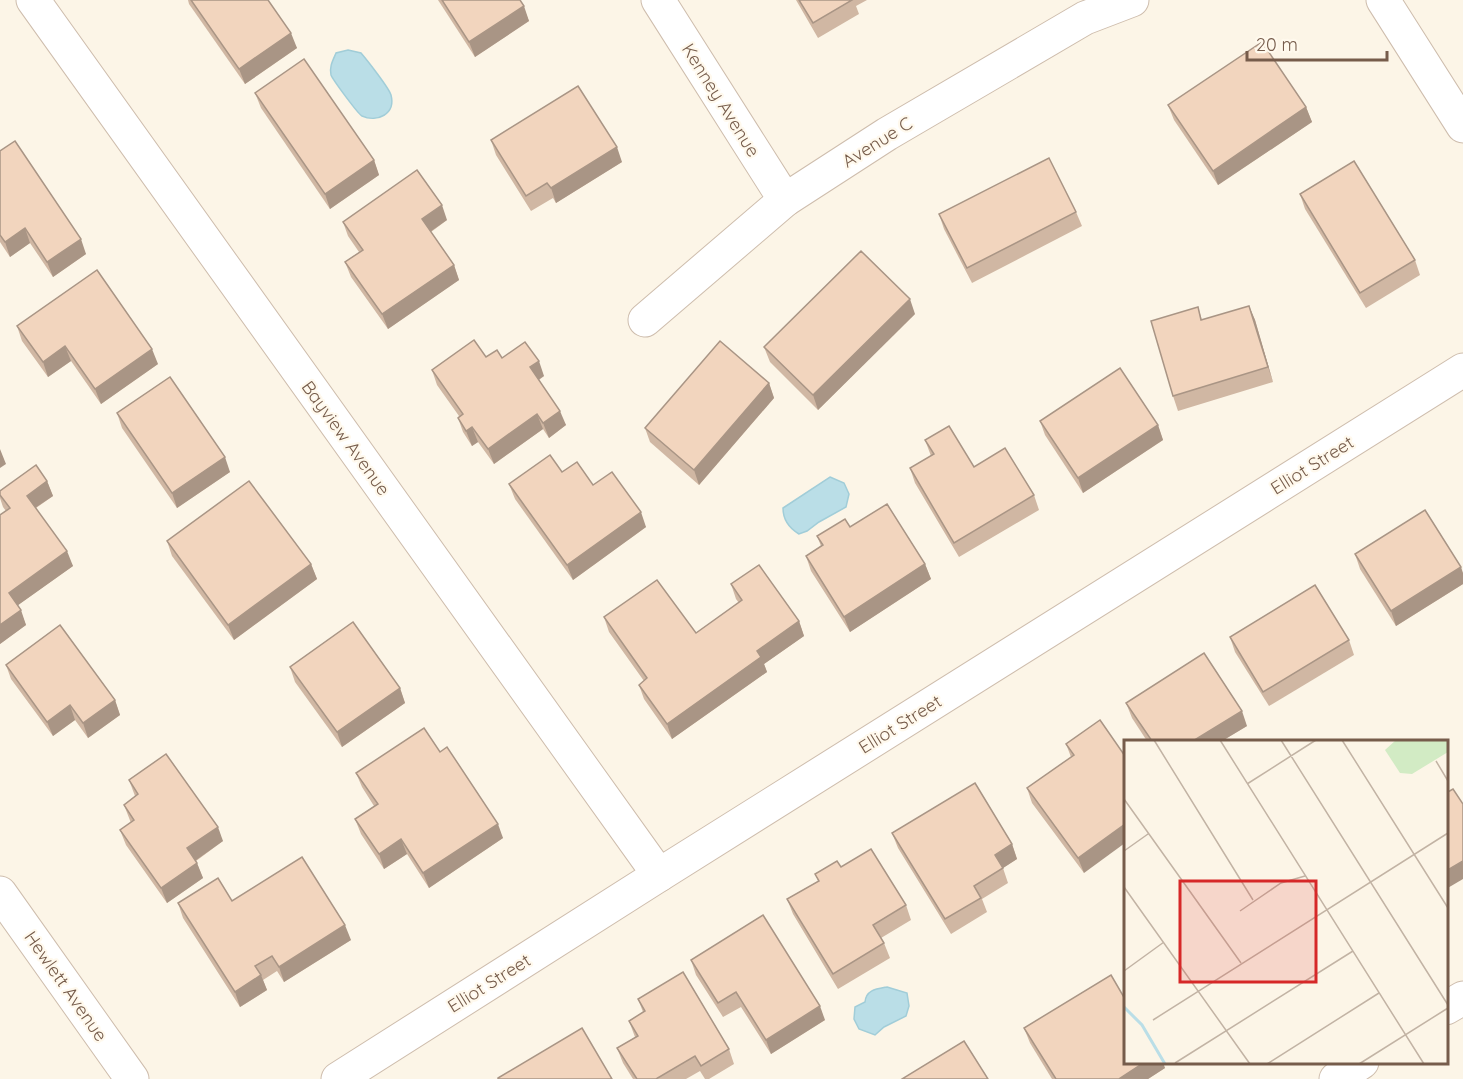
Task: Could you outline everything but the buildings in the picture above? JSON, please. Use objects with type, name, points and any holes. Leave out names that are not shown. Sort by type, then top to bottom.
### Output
[{"type":"street","name":"Bayview Avenue","points":[[33,0],[659,875]]},
{"type":"street","name":"Kenney Avenue","points":[[658,0],[785,200]]},
{"type":"street","name":"Avenue C","points":[[645,320],[785,200],[887,134],[1085,18],[1132,0]]},
{"type":"street","points":[[1383,0],[1463,126]]},
{"type":"street","name":"Elliot Street","points":[[338,1079],[1463,370]]},
{"type":"street","name":"Hewlett Avenue","points":[[0,893],[132,1079]]},
{"type":"street","points":[[1448,1007],[1463,998]]},
{"type":"street","points":[[1336,1079],[1359,1064]]},
{"type":"water","points":[[348,50],[361,53],[389,91],[391,107],[384,115],[374,118],[362,116],[331,75],[331,66],[336,53]]},
{"type":"water","points":[[830,477],[844,483],[849,494],[846,507],[799,534],[787,523],[783,508]]},
{"type":"water","points":[[887,987],[907,993],[909,1006],[906,1016],[884,1027],[875,1035],[859,1029],[854,1019],[855,1007],[865,1002],[867,995],[872,991]]}]
